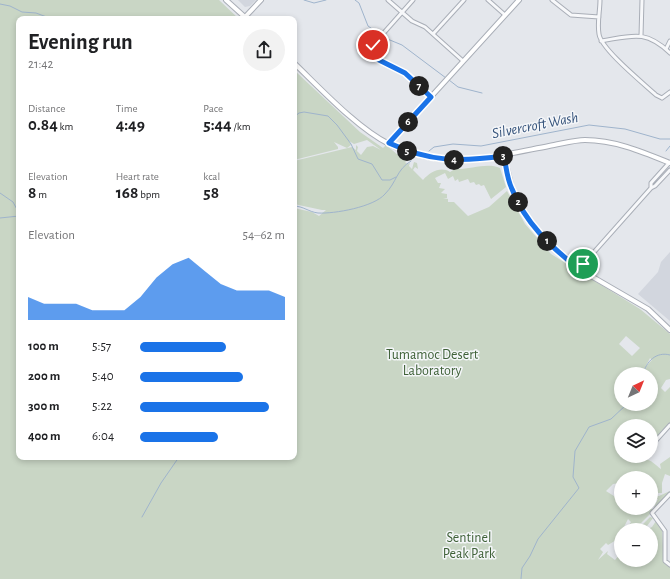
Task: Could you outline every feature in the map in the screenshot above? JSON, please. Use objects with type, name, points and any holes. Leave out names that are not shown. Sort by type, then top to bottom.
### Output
[{"type":"street","points":[[226,0],[244,16]]},
{"type":"street","points":[[248,16],[261,0]]},
{"type":"street","points":[[388,0],[433,34],[462,61]]},
{"type":"street","points":[[367,54],[371,52],[373,45],[413,0]]},
{"type":"street","points":[[433,34],[464,0]]},
{"type":"street","points":[[488,0],[505,15]]},
{"type":"street","points":[[389,143],[519,0]]},
{"type":"street","points":[[552,0],[571,15],[599,17]]},
{"type":"street","points":[[600,0],[599,35],[601,41],[608,50],[656,95],[662,98]]},
{"type":"street","points":[[641,36],[642,0]]},
{"type":"street","points":[[601,41],[641,36],[655,40],[670,53]]},
{"type":"street","points":[[666,49],[670,41]]},
{"type":"street","points":[[371,52],[375,58],[405,73],[431,97]]},
{"type":"street","points":[[297,66],[362,126],[389,143],[418,155],[447,160],[504,156],[585,140],[619,144],[637,149],[670,162],[651,183],[651,188]]},
{"type":"street","points":[[662,98],[670,92]]},
{"type":"street","points":[[504,156],[512,189],[526,216],[545,239],[579,269],[648,310],[670,330]]},
{"type":"street","points":[[579,269],[651,188],[655,186],[670,170]]},
{"type":"street","points":[[658,438],[670,425]]},
{"type":"street","points":[[670,494],[652,513],[664,528],[665,562],[670,565]]},
{"type":"shaded area","points":[[238,0],[256,0],[250,6],[245,7]]},
{"type":"shaded area","points":[[670,252],[670,321],[638,294],[658,272],[661,262]]},
{"type":"green space","name":"Tumamoc Desert Laboratory","points":[[0,0],[219,0],[236,16],[16,16],[16,460],[297,460],[297,209],[312,212],[319,216],[326,210],[297,205],[297,160],[352,147],[356,150],[356,145],[358,147],[357,151],[361,155],[367,147],[373,146],[381,150],[367,140],[354,144],[349,141],[351,145],[347,148],[334,142],[338,149],[297,159],[297,73],[360,132],[383,148],[386,145],[398,155],[408,160],[405,162],[407,164],[410,163],[409,166],[412,169],[414,162],[417,163],[418,169],[415,167],[413,170],[423,180],[432,172],[439,170],[447,170],[450,172],[455,169],[484,166],[495,166],[500,168],[506,187],[491,199],[484,185],[476,185],[474,182],[470,183],[468,179],[459,182],[458,179],[455,181],[453,176],[448,179],[445,173],[435,178],[438,183],[441,183],[439,188],[445,189],[441,193],[447,194],[447,198],[443,198],[448,199],[448,202],[454,202],[468,216],[489,207],[507,191],[525,224],[551,254],[640,309],[670,334],[670,379],[666,380],[661,388],[665,392],[670,387],[670,423],[658,437],[658,419],[614,419],[614,463],[653,463],[661,469],[660,464],[670,457],[670,476],[665,474],[662,483],[662,493],[658,493],[658,471],[614,471],[614,484],[606,491],[614,496],[614,515],[649,515],[641,523],[630,523],[628,519],[626,523],[614,523],[614,541],[608,545],[606,543],[600,549],[603,552],[598,560],[608,551],[607,554],[614,559],[614,567],[658,567],[658,524],[662,529],[664,562],[666,565],[670,566],[670,579],[0,579]],"holes":[[[626,336],[640,348],[632,356],[619,344]],[[650,358],[652,360],[646,366]]]},
{"type":"green space","points":[[670,491],[658,505],[659,496]]},
{"type":"green space","points":[[650,517],[653,518],[649,523],[644,523]]},
{"type":"waterway","points":[[304,0],[314,3],[326,0]]},
{"type":"waterway","points":[[355,0],[359,3],[368,26],[385,38],[402,45],[446,78]]},
{"type":"waterway","points":[[0,4],[10,6],[22,12],[36,13],[44,16]]},
{"type":"waterway","points":[[449,80],[458,87],[482,93]]},
{"type":"waterway","points":[[297,115],[304,112],[328,116],[337,125],[351,144],[358,159],[372,164],[382,180],[390,180],[396,177]]},
{"type":"waterway","name":"Silvercroft Wash","points":[[429,151],[434,147],[453,144],[481,146],[589,125],[625,129],[660,139],[670,139]]},
{"type":"waterway","points":[[666,151],[670,146]]},
{"type":"waterway","name":"Silvercroft Wash","points":[[297,206],[318,213],[325,213],[353,209],[372,203],[380,199],[389,190],[402,168],[411,161]]},
{"type":"waterway","points":[[0,193],[13,202],[16,208]]},
{"type":"waterway","name":"Silvercroft Wash","points":[[0,218],[16,216]]},
{"type":"waterway","points":[[646,367],[652,358],[656,356],[665,354],[670,355]]},
{"type":"waterway","points":[[521,579],[522,568],[530,556],[538,539],[579,488],[573,477],[575,451],[589,427],[611,419],[620,411]]},
{"type":"waterway","points":[[142,517],[161,483],[177,460]]},
{"type":"route","points":[[373,45],[371,52],[375,58],[405,73],[431,97],[389,143],[418,155],[447,160],[504,156],[512,189],[526,216],[548,242],[565,258],[579,269],[583,264]]},
{"type":"park label","name":"Sentinel Peak Park","points":[[469,546]]}]
